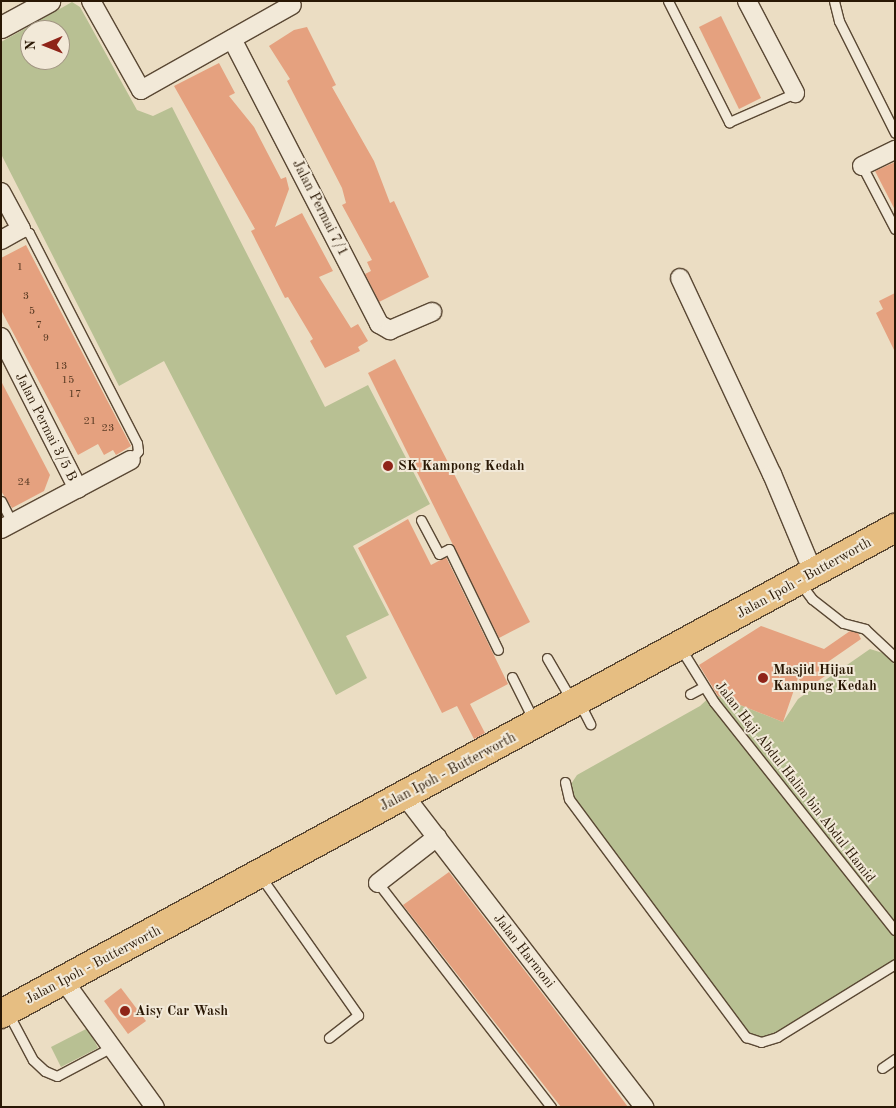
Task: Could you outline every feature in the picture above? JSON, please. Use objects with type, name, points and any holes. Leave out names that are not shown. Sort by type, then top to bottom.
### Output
[{"type":"highway","name":"Jalan Ipoh - Butterworth","points":[[3,1012],[64,981],[536,725],[581,710],[679,646],[895,528]]},
{"type":"street","points":[[91,1],[141,90],[292,5]]},
{"type":"street","points":[[748,1],[795,93]]},
{"type":"street","points":[[1,27],[41,3]]},
{"type":"street","name":"Jalan Permai 7/1","points":[[232,40],[378,324],[390,330],[432,312]]},
{"type":"street","points":[[862,166],[895,150]]},
{"type":"street","points":[[1,192],[21,229],[1,240]]},
{"type":"street","points":[[680,278],[772,474],[806,576]]},
{"type":"street","name":"Jalan Permai 3/5 B","points":[[1,337],[78,489]]},
{"type":"street","points":[[7,526],[131,460]]},
{"type":"street","name":"Jalan Harmoni","points":[[404,795],[644,1107]]},
{"type":"street","points":[[378,883],[437,837]]},
{"type":"street","points":[[64,981],[156,1107]]},
{"type":"lane","points":[[668,1],[729,122],[795,93]]},
{"type":"lane","points":[[834,1],[839,21],[895,133]]},
{"type":"lane","points":[[862,166],[895,230]]},
{"type":"lane","points":[[21,229],[29,233],[137,443],[138,451],[131,460]]},
{"type":"lane","points":[[1,501],[7,526]]},
{"type":"lane","points":[[421,520],[439,554],[449,549],[498,650]]},
{"type":"lane","points":[[806,576],[812,599],[844,623],[864,629],[895,657]]},
{"type":"lane","name":"Jalan Haji Abdul Halim bin Abdul Hamid","points":[[679,646],[703,687],[895,930]]},
{"type":"lane","points":[[547,658],[581,710]]},
{"type":"lane","points":[[512,676],[536,725]]},
{"type":"lane","points":[[690,694],[703,687]]},
{"type":"lane","points":[[565,782],[569,799],[746,1037],[761,1042],[777,1037],[895,964]]},
{"type":"lane","points":[[259,875],[358,1015],[329,1038]]},
{"type":"lane","points":[[378,883],[551,1107]]},
{"type":"lane","points":[[3,1012],[33,1060],[45,1071],[57,1076],[112,1047]]},
{"type":"lane","points":[[882,1068],[895,1059]]},
{"type":"green space","points":[[72,2],[80,7],[137,110],[153,116],[172,107],[325,407],[368,385],[430,504],[353,546],[389,615],[346,636],[367,678],[336,695],[164,361],[119,386],[1,154],[1,42],[20,31],[20,70],[70,70],[70,20],[40,20]]},
{"type":"green space","points":[[870,649],[886,654],[895,665],[895,959],[772,1036],[759,1037],[748,1033],[573,798],[571,784],[577,775],[700,706],[713,694],[783,722],[798,699]]},
{"type":"green space","points":[[88,1028],[98,1048],[61,1067],[51,1047]]},
{"type":"building","points":[[721,16],[761,98],[739,109],[699,27]]},
{"type":"building","points":[[307,27],[336,85],[332,87],[374,161],[390,203],[394,201],[429,277],[379,302],[365,274],[371,271],[367,262],[372,260],[342,205],[346,203],[342,188],[287,81],[290,79],[269,46],[294,30]]},
{"type":"building","points":[[219,63],[235,93],[229,96],[254,127],[281,179],[286,177],[289,189],[275,227],[302,213],[333,271],[319,277],[351,328],[358,324],[368,341],[358,347],[360,351],[325,368],[310,341],[313,339],[288,297],[285,298],[251,231],[255,229],[174,86]]},
{"type":"building","points":[[895,162],[895,210],[875,171]]},
{"type":"building","points":[[26,245],[131,446],[116,455],[113,450],[104,455],[98,444],[78,455],[1,310],[1,258]]},
{"type":"building","points":[[895,293],[895,352],[876,313],[883,309],[879,301]]},
{"type":"building","points":[[395,359],[530,622],[499,638],[368,373]]},
{"type":"building","points":[[1,381],[50,475],[44,491],[12,508],[1,491]]},
{"type":"building","points":[[408,519],[431,565],[446,557],[508,684],[470,704],[485,733],[474,739],[457,706],[442,713],[358,548]]},
{"type":"building","name":"Masjid Hijau Kampung Kedah","points":[[761,626],[824,649],[850,631],[858,633],[861,639],[822,666],[828,674],[806,689],[798,678],[783,722],[718,696],[699,665]]},
{"type":"building","points":[[449,872],[628,1107],[561,1107],[403,905]]},
{"type":"building","name":"Aisy Car Wash","points":[[121,988],[146,1021],[128,1034],[104,1001]]},
{"type":"place","name":"SK Kampong Kedah","points":[[388,466]]},
{"type":"place","name":"Masjid Hijau Kampung Kedah","points":[[763,678]]},
{"type":"place","name":"Aisy Car Wash","points":[[125,1011]]}]
